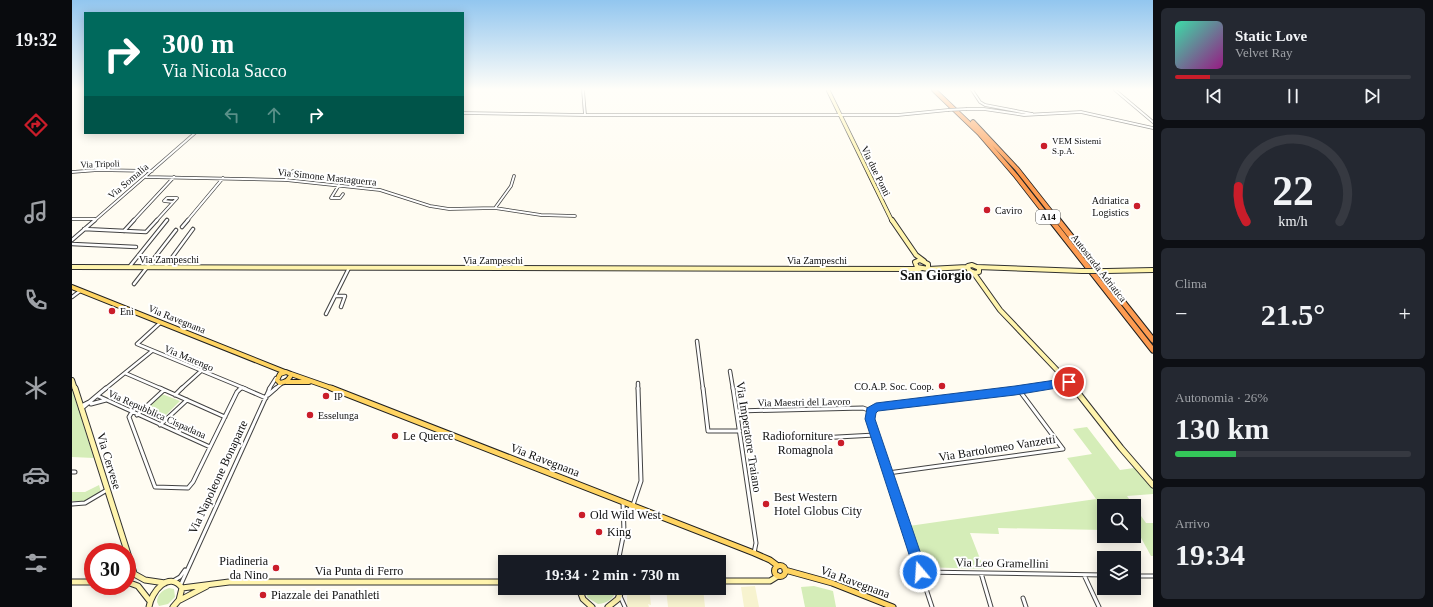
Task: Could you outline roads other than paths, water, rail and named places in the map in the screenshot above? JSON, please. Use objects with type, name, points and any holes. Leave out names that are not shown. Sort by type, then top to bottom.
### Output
[{"type":"highway","name":"Autostrada Adriatica","points":[[964,118],[979,133],[1016,176],[1153,350]]},
{"type":"highway","name":"Autostrada Adriatica","points":[[968,118],[992,141],[1017,169],[1153,340]]},
{"type":"main road","name":"Via Ravegnana","points":[[72,287],[276,367],[285,372],[289,372],[311,382],[623,501],[754,553],[770,560],[777,571],[783,567],[786,572],[832,583],[893,607]]},
{"type":"main road","points":[[276,367],[278,382],[284,382],[290,379],[291,374]]},
{"type":"main road","points":[[277,377],[285,372]]},
{"type":"main road","name":"Via Ravegnana","points":[[284,382],[311,382]]},
{"type":"main road","points":[[777,571],[782,577],[786,572]]},
{"type":"street","name":"Via due Ponti","points":[[842,118],[888,215],[916,256],[924,261],[928,267]]},
{"type":"street","points":[[1112,118],[1153,128]]},
{"type":"street","name":"Via Somalia","points":[[72,240],[194,134]]},
{"type":"street","name":"Via Tripoli","points":[[72,172],[98,170],[153,171]]},
{"type":"street","points":[[286,180],[293,171]]},
{"type":"street","points":[[496,208],[511,186],[514,176]]},
{"type":"street","name":"Via Simone Mastaguerra","points":[[146,177],[224,177],[286,180],[380,190],[436,207],[449,209],[496,208],[541,215],[575,216]]},
{"type":"street","points":[[124,231],[174,177]]},
{"type":"street","points":[[182,227],[224,177]]},
{"type":"street","points":[[339,185],[331,198],[341,198],[343,194]]},
{"type":"street","points":[[84,229],[146,232],[177,198],[167,198],[164,201],[173,202]]},
{"type":"street","points":[[162,214],[167,214]]},
{"type":"street","points":[[72,219],[95,219]]},
{"type":"street","points":[[129,267],[167,220]]},
{"type":"street","points":[[165,267],[194,229]]},
{"type":"street","points":[[134,284],[176,230]]},
{"type":"street","points":[[72,244],[136,246]]},
{"type":"street","points":[[916,256],[917,266]]},
{"type":"street","points":[[917,266],[924,261]]},
{"type":"street","points":[[969,270],[970,265],[979,270]]},
{"type":"street","points":[[917,266],[959,268],[969,270],[987,268],[1082,271],[1153,270]]},
{"type":"street","name":"Via Zampeschi","points":[[72,267],[917,266]]},
{"type":"street","points":[[326,314],[349,267]]},
{"type":"street","points":[[969,270],[1000,310],[1069,382],[1121,448],[1153,485]]},
{"type":"street","points":[[977,279],[979,270]]},
{"type":"street","points":[[72,297],[80,291]]},
{"type":"street","points":[[335,296],[345,296],[341,307]]},
{"type":"street","name":"Via Marengo","points":[[161,322],[137,343],[152,351],[242,388],[267,396]]},
{"type":"street","points":[[697,341],[708,431],[740,430]]},
{"type":"street","points":[[89,404],[152,351]]},
{"type":"street","name":"Via Imperatore Traiano","points":[[730,370],[756,543],[754,553]]},
{"type":"street","points":[[175,395],[201,371]]},
{"type":"street","points":[[125,373],[225,417]]},
{"type":"street","name":"Via Napoleone Bonaparte","points":[[181,586],[187,568],[277,377]]},
{"type":"street","name":"Via Cervese","points":[[72,380],[124,543]]},
{"type":"street","name":"Via Napoleone Bonaparte","points":[[267,396],[284,382]]},
{"type":"street","points":[[932,607],[875,436],[870,419],[870,411],[876,407],[1019,390],[1069,382]]},
{"type":"street","points":[[625,514],[633,505],[641,481],[638,383]]},
{"type":"street","points":[[132,412],[129,417],[155,487],[188,488],[237,392],[242,388]]},
{"type":"street","points":[[137,414],[164,390]]},
{"type":"street","name":"Via Bartolomeo Vanzetti","points":[[888,473],[1063,449],[1019,390]]},
{"type":"street","name":"Via Repubblica Cispadana","points":[[98,396],[210,447]]},
{"type":"street","points":[[81,407],[93,400]]},
{"type":"street","points":[[81,407],[106,400]]},
{"type":"street","points":[[160,425],[187,400]]},
{"type":"street","name":"Via Maestri del Lavoro","points":[[737,411],[863,408],[870,411]]},
{"type":"street","points":[[819,438],[875,436]]},
{"type":"street","points":[[72,504],[85,503],[107,490]]},
{"type":"street","points":[[620,555],[623,544],[625,514],[623,501]]},
{"type":"street","name":"Via Napoleone Bonaparte","points":[[173,581],[180,577],[187,568]]},
{"type":"street","points":[[726,581],[770,581],[777,571]]},
{"type":"street","name":"Via Leo Gramellini","points":[[920,572],[1097,575]]},
{"type":"street","points":[[981,573],[991,607]]},
{"type":"street","points":[[136,574],[146,580],[165,583],[173,581],[181,586],[179,600],[173,607]]},
{"type":"street","points":[[1084,575],[1099,607]]},
{"type":"street","points":[[1141,576],[1153,576]]},
{"type":"street","points":[[72,582],[84,582]]},
{"type":"street","name":"Via Punta di Ferro","points":[[181,586],[229,582],[498,582]]},
{"type":"street","points":[[149,607],[149,600],[155,591],[165,583]]},
{"type":"street","name":"Via Punta di Ferro","points":[[179,600],[214,583]]},
{"type":"street","points":[[136,585],[149,600]]},
{"type":"street","points":[[611,607],[620,595]]},
{"type":"street","points":[[620,595],[625,607]]},
{"type":"street","points":[[1023,598],[1026,607]]},
{"type":"street","points":[[584,604],[592,607]]},
{"type":"place","name":"VEM Sistemi S.p.A.","points":[[1044,146]]},
{"type":"place","name":"Adriatica Logistics","points":[[1137,206]]},
{"type":"place","name":"Caviro","points":[[987,210]]},
{"type":"place","name":"Eni","points":[[112,311]]},
{"type":"place","name":"CO.A.P. Soc. Coop.","points":[[942,386]]},
{"type":"place","name":"IP","points":[[326,396]]},
{"type":"place","name":"Esselunga","points":[[310,415]]},
{"type":"place","name":"Le Querce","points":[[395,436]]},
{"type":"place","name":"Radioforniture Romagnola","points":[[841,443]]},
{"type":"place","name":"Best Western Hotel Globus City","points":[[766,504]]},
{"type":"place","name":"Old Wild West","points":[[582,515]]},
{"type":"place","name":"King","points":[[599,532]]},
{"type":"place","name":"Piadineria da Nino","points":[[276,568]]},
{"type":"place","name":"Piazzale dei Panathleti","points":[[263,595]]},
{"type":"district","name":"San Giorgio","points":[[936,275]]}]
